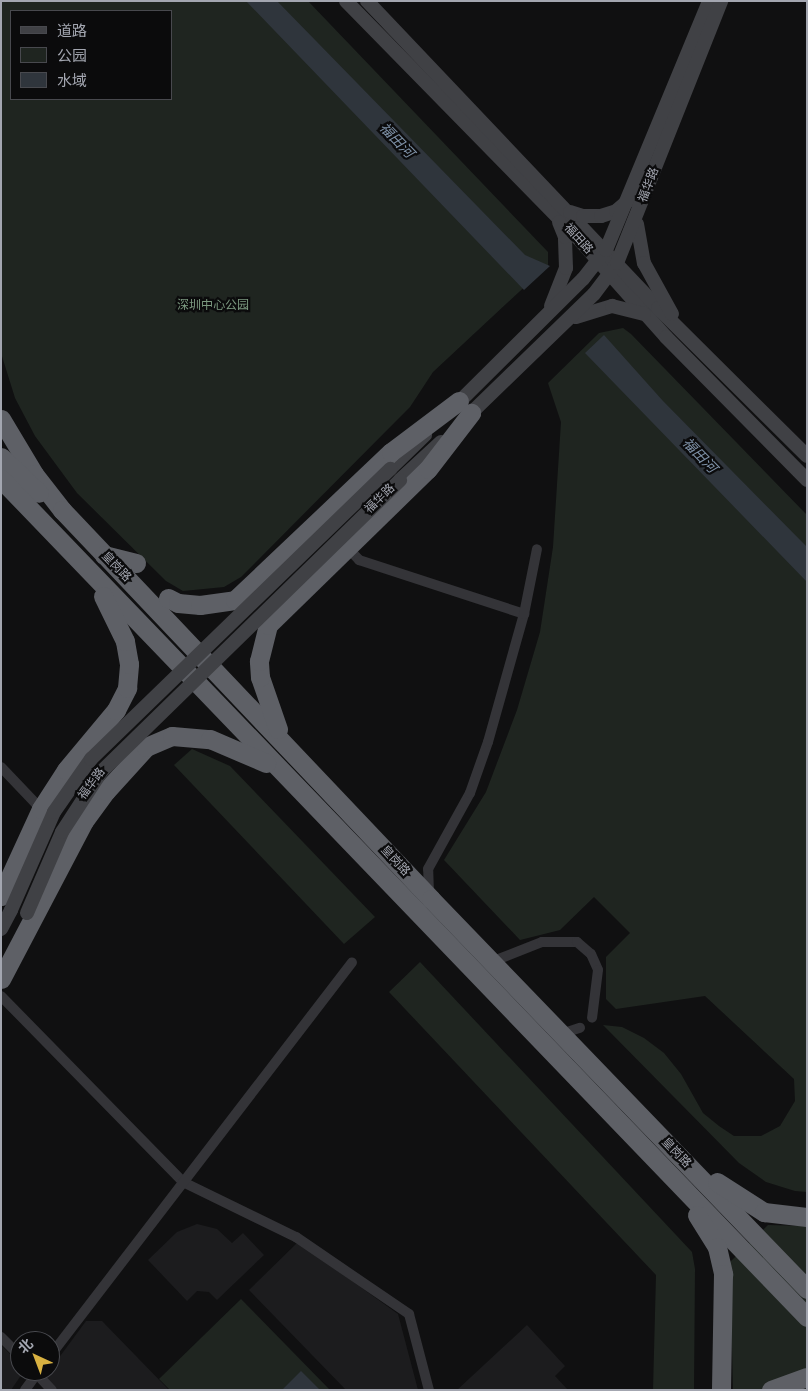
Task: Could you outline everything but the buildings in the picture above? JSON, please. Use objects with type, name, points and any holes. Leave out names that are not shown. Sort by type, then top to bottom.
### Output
[{"type":"highway","points":[[284,741],[266,700],[259,661],[268,625],[278,613],[428,469],[465,407]]},
{"type":"highway","points":[[168,598],[188,605],[225,604],[236,600],[392,452],[465,407]]},
{"type":"highway","name":"皇岗路","points":[[1,419],[29,467],[62,510],[284,741],[491,962],[807,1289]]},
{"type":"highway","points":[[1,457],[33,489],[62,510]]},
{"type":"highway","name":"皇岗路","points":[[1,480],[807,1318]]},
{"type":"highway","points":[[104,555],[136,563]]},
{"type":"highway","points":[[6,903],[41,809],[66,770],[106,723],[122,700],[129,678],[129,664],[120,628],[92,575]]},
{"type":"highway","points":[[254,582],[250,594],[254,606],[265,613],[278,613]]},
{"type":"highway","points":[[106,723],[125,718],[136,724],[143,735],[138,754]]},
{"type":"highway","points":[[1,979],[84,822],[138,754],[157,740],[188,736],[210,739],[235,748],[278,770]]},
{"type":"highway","points":[[655,1158],[701,1220],[716,1247],[723,1274],[721,1390]]},
{"type":"highway","points":[[680,1158],[749,1205],[777,1215],[807,1217]]},
{"type":"highway","points":[[771,1390],[807,1376]]},
{"type":"main road","name":"福田路","points":[[346,1],[552,211],[602,256]]},
{"type":"main road","name":"福田路","points":[[367,1],[568,210],[645,314],[807,480]]},
{"type":"main road","name":"福华路","points":[[1,975],[62,832],[100,772],[400,480],[602,256],[630,198],[709,1]]},
{"type":"main road","name":"福华路","points":[[1,929],[6,903],[54,812],[91,759],[390,470],[566,322],[613,269],[639,212],[721,1]]},
{"type":"main road","points":[[568,210],[583,216],[601,216],[616,211],[630,198]]},
{"type":"main road","points":[[545,317],[563,282],[568,252],[562,227],[552,211]]},
{"type":"main road","points":[[639,212],[637,230],[644,263],[680,327]]},
{"type":"main road","name":"福田路","points":[[613,269],[680,327],[807,456]]},
{"type":"main road","points":[[566,322],[598,308],[612,306],[645,314]]},
{"type":"street","points":[[347,547],[359,560],[524,614]]},
{"type":"street","points":[[431,899],[427,885],[428,869],[470,792],[488,742],[524,614],[537,549]]},
{"type":"street","points":[[1,767],[41,809]]},
{"type":"street","points":[[491,962],[542,942],[577,942],[591,954],[598,970],[592,1018]]},
{"type":"street","points":[[60,1343],[352,963]]},
{"type":"street","points":[[1,996],[183,1182],[296,1237],[409,1314],[429,1390]]},
{"type":"street","points":[[1,1337],[10,1346]]},
{"type":"shaded area","points":[[197,1224],[217,1229],[232,1243],[243,1233],[264,1255],[217,1300],[209,1292],[197,1291],[187,1301],[148,1260],[177,1232]]},
{"type":"shaded area","points":[[298,1242],[398,1314],[418,1390],[346,1390],[249,1290]]},
{"type":"shaded area","points":[[86,1321],[102,1321],[169,1390],[55,1390],[47,1381],[60,1381],[60,1356]]},
{"type":"shaded area","points":[[527,1325],[565,1366],[555,1376],[568,1390],[457,1390]]},
{"type":"shaded area","points":[[1,1345],[10,1354],[10,1381],[17,1381],[11,1390],[1,1390]]},
{"type":"green space","name":"深圳中心公园","points":[[1,1],[308,1],[548,252],[548,265],[433,372],[410,407],[241,577],[224,587],[183,591],[166,581],[77,493],[35,436],[15,398],[1,353]]},
{"type":"green space","points":[[623,328],[807,515],[807,1192],[795,1191],[766,1182],[739,1163],[603,1025],[622,1027],[644,1038],[664,1053],[681,1074],[703,1113],[719,1126],[734,1136],[761,1136],[780,1126],[795,1101],[794,1079],[705,996],[616,1009],[606,999],[606,957],[630,933],[594,897],[560,930],[520,940],[444,860],[486,792],[517,710],[540,632],[553,547],[561,422],[548,383],[599,333]]},
{"type":"green space","points":[[192,749],[230,766],[375,917],[344,944],[174,765]]},
{"type":"green space","points":[[420,962],[692,1252],[695,1269],[694,1390],[653,1390],[656,1275],[389,992]]},
{"type":"green space","points":[[768,1225],[807,1226],[807,1390],[733,1390],[730,1262]]},
{"type":"green space","points":[[241,1299],[330,1390],[170,1390],[159,1379]]},
{"type":"water","name":"福田河","points":[[246,1],[277,1],[525,255],[550,266],[524,290]]},
{"type":"water","name":"福田河","points":[[604,335],[663,401],[807,547],[807,582],[585,353]]},
{"type":"water","points":[[301,1371],[320,1390],[282,1390]]}]
